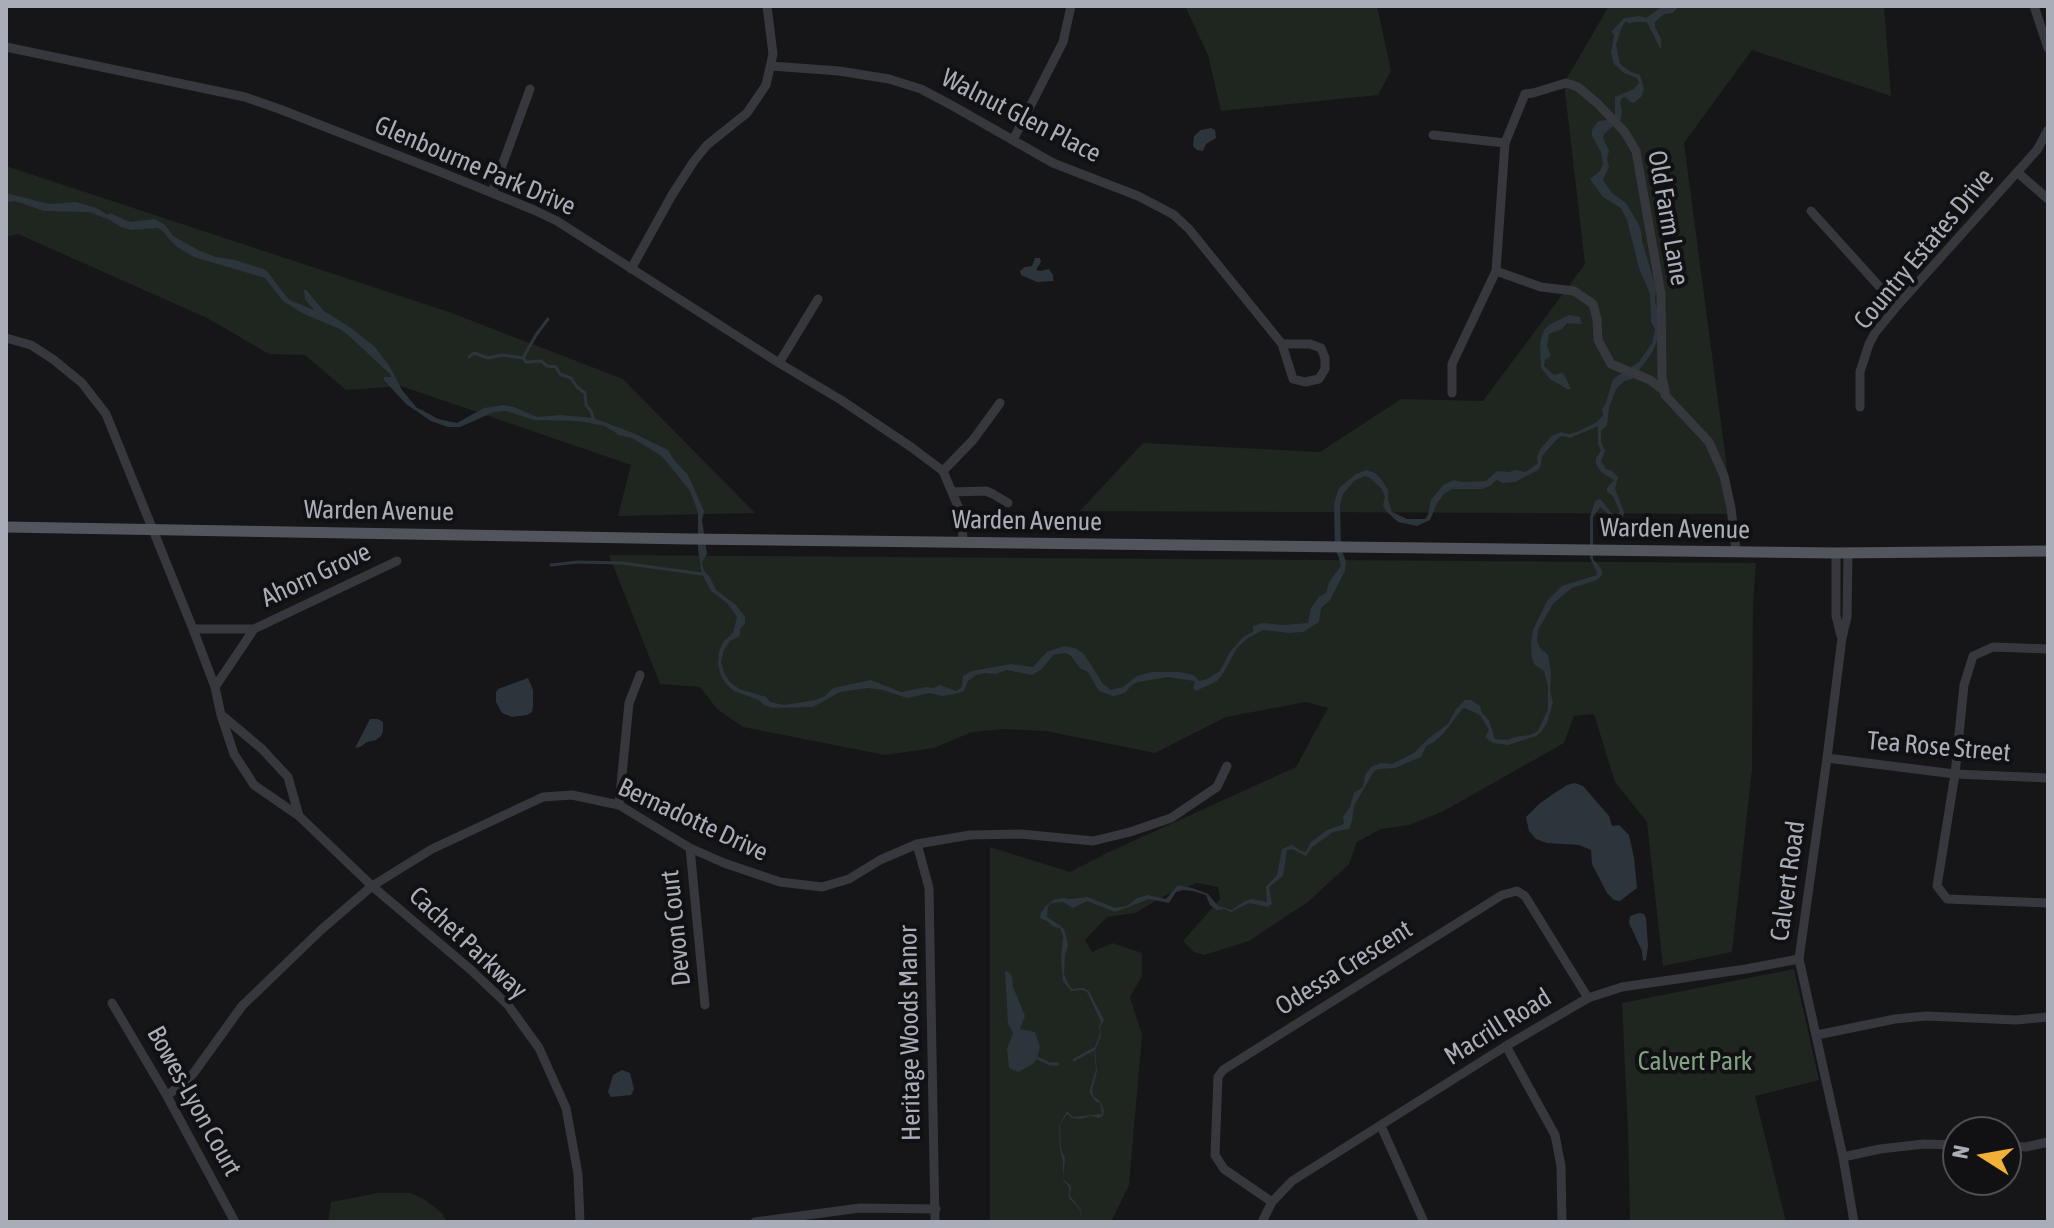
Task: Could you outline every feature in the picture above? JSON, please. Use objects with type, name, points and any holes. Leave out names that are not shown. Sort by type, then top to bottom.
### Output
[{"type":"main road","name":"Warden Avenue","points":[[6,527],[1842,553],[2048,551]]},
{"type":"street","points":[[631,269],[694,161],[707,145],[747,113],[766,85],[773,54],[767,6]]},
{"type":"street","points":[[1013,140],[1063,42],[1071,6]]},
{"type":"street","points":[[2034,6],[2048,48]]},
{"type":"street","name":"Glenbourne Park Drive","points":[[6,47],[245,97],[557,221],[841,400],[943,471],[962,520],[963,542]]},
{"type":"street","name":"Walnut Glen Place","points":[[771,66],[839,71],[889,79],[921,89],[1053,163],[1138,196],[1174,215],[1189,229],[1282,344],[1293,379],[1305,382],[1319,379],[1325,369],[1321,348],[1310,344],[1282,344]]},
{"type":"street","name":"Old Farm Lane","points":[[1505,143],[1525,94],[1566,83],[1583,91],[1631,141],[1636,151],[1661,294],[1662,377],[1665,391]]},
{"type":"street","points":[[492,193],[530,89]]},
{"type":"street","name":"Country Estates Drive","points":[[1860,407],[1860,372],[1869,344],[1897,306],[2037,150],[2048,130]]},
{"type":"street","points":[[1433,135],[1505,143],[1496,271],[1452,364],[1452,393]]},
{"type":"street","points":[[2017,172],[2048,199]]},
{"type":"street","points":[[1811,211],[1897,306]]},
{"type":"street","points":[[1496,271],[1541,287],[1574,291],[1593,304],[1598,340],[1611,364],[1650,380],[1665,391],[1665,395],[1709,442],[1724,476],[1736,551]]},
{"type":"street","points":[[779,363],[818,299]]},
{"type":"street","name":"Cachet Parkway","points":[[6,338],[31,345],[54,360],[82,383],[106,414],[215,687],[234,754],[254,785],[299,816],[372,886],[471,970],[508,1005],[539,1048],[566,1108],[571,1129],[578,1174],[580,1222]]},
{"type":"street","points":[[943,471],[973,440],[1000,403]]},
{"type":"street","points":[[952,492],[986,491],[1008,503]]},
{"type":"street","name":"Calvert Road","points":[[1842,553],[1847,617],[1799,959],[1843,1157],[1854,1222]]},
{"type":"street","name":"Ahorn Grove","points":[[193,629],[254,629],[397,561]]},
{"type":"street","name":"Ahorn Grove","points":[[215,687],[254,629]]},
{"type":"street","points":[[2048,649],[1993,647],[1973,656],[1964,685],[1955,774],[1937,886],[1947,899],[2048,903]]},
{"type":"street","points":[[619,805],[629,703],[640,675]]},
{"type":"street","points":[[221,715],[262,749],[288,777],[299,816]]},
{"type":"street","name":"Tea Rose Street","points":[[1827,758],[1955,774],[2048,778]]},
{"type":"street","name":"Bernadotte Drive","points":[[167,1096],[193,1074],[242,1006],[372,886],[432,849],[543,797],[572,795],[619,805],[690,848],[724,863],[780,882],[822,887],[849,879],[880,860],[917,844],[970,835],[1021,834],[1093,841],[1130,832],[1171,818],[1217,787],[1227,766]]},
{"type":"street","name":"Heritage Woods Manor","points":[[917,844],[929,888],[935,1222]]},
{"type":"street","name":"Devon Court","points":[[690,848],[705,1005]]},
{"type":"street","name":"Odessa Crescent","points":[[1272,1202],[1224,1169],[1215,1155],[1218,1077],[1223,1070],[1502,895],[1517,891],[1525,896],[1588,998]]},
{"type":"street","name":"Macrill Road","points":[[1262,1222],[1272,1202],[1292,1181],[1588,998],[1622,987],[1799,959]]},
{"type":"street","name":"Bowes-Lyon Court","points":[[112,1003],[167,1096],[235,1222]]},
{"type":"street","points":[[1817,1035],[1911,1017],[2016,1020],[2048,1017]]},
{"type":"street","points":[[1506,1046],[1555,1135],[1561,1166],[1562,1222]]},
{"type":"street","points":[[1381,1126],[1424,1222]]},
{"type":"street","points":[[2022,1147],[2048,1142]]},
{"type":"street","points":[[1843,1157],[1880,1149],[1942,1145]]},
{"type":"street","points":[[755,1222],[860,1208],[936,1209]]},
{"type":"green space","points":[[1185,6],[1377,6],[1391,71],[1378,95],[1221,111],[1208,55]]},
{"type":"green space","points":[[1609,6],[1884,6],[1891,96],[1752,50],[1684,143],[1733,514],[1080,511],[1143,443],[1320,452],[1401,399],[1483,401],[1585,264],[1564,83]]},
{"type":"green space","points":[[6,166],[449,312],[623,379],[755,513],[618,516],[631,465],[401,386],[346,390],[305,355],[269,354],[207,318],[18,234],[6,237]]},
{"type":"green space","points":[[609,555],[1756,563],[1752,769],[1732,952],[1663,966],[1647,822],[1615,782],[1594,714],[1574,716],[1564,743],[1442,812],[1409,825],[1381,829],[1357,842],[1349,864],[1308,902],[1249,941],[1204,955],[1194,952],[1183,941],[1220,899],[1218,887],[1197,883],[1166,895],[1135,913],[1107,917],[1085,940],[1092,952],[1112,943],[1142,953],[1142,976],[1130,997],[1142,1035],[1129,1185],[1111,1222],[990,1222],[990,847],[1070,872],[1296,767],[1328,708],[1306,702],[1226,717],[1155,753],[1046,731],[1004,729],[972,732],[934,748],[885,755],[743,727],[717,709],[700,687],[660,684]]},
{"type":"green space","name":"Calvert Park","points":[[1794,969],[1819,1080],[1755,1096],[1786,1222],[1630,1222],[1622,1003]]},
{"type":"green space","points":[[378,1193],[410,1193],[442,1213],[447,1222],[328,1222],[331,1202]]},
{"type":"shaded area","points":[[1663,6],[1679,6],[1673,13],[1664,14],[1655,22],[1661,50],[1647,22],[1625,22],[1616,45],[1620,64],[1640,75],[1644,89],[1634,103],[1626,97],[1622,98],[1621,119],[1604,134],[1609,167],[1603,180],[1612,193],[1626,203],[1641,231],[1656,288],[1658,338],[1653,351],[1632,379],[1624,381],[1616,389],[1607,425],[1601,431],[1605,451],[1601,461],[1618,477],[1615,489],[1624,512],[1623,518],[1615,520],[1600,507],[1593,517],[1593,559],[1602,570],[1602,575],[1563,595],[1553,604],[1538,630],[1537,640],[1548,655],[1551,672],[1553,702],[1547,723],[1536,736],[1508,745],[1493,743],[1485,737],[1489,730],[1480,715],[1462,709],[1444,733],[1426,746],[1421,757],[1395,768],[1374,771],[1354,806],[1349,829],[1333,832],[1312,847],[1306,856],[1292,849],[1287,850],[1283,876],[1269,887],[1272,904],[1268,907],[1249,903],[1231,912],[1217,910],[1210,905],[1206,895],[1183,890],[1176,892],[1169,903],[1149,899],[1115,912],[1087,901],[1073,908],[1063,902],[1051,903],[1047,917],[1065,931],[1068,946],[1064,974],[1072,989],[1083,988],[1089,991],[1104,1020],[1100,1027],[1101,1036],[1095,1050],[1097,1071],[1092,1091],[1094,1097],[1100,1101],[1104,1110],[1103,1116],[1081,1119],[1072,1118],[1067,1114],[1060,1125],[1061,1149],[1065,1158],[1063,1179],[1059,1126],[1067,1111],[1073,1117],[1102,1114],[1100,1103],[1096,1102],[1089,1092],[1096,1070],[1094,1049],[1101,1022],[1087,992],[1071,991],[1063,981],[1063,937],[1060,928],[1040,918],[1045,907],[1053,900],[1088,897],[1115,908],[1127,906],[1137,898],[1148,895],[1166,899],[1178,885],[1208,894],[1218,906],[1232,910],[1251,899],[1267,902],[1266,887],[1277,875],[1282,849],[1292,845],[1306,852],[1310,843],[1327,830],[1342,825],[1354,793],[1363,787],[1365,775],[1371,767],[1381,763],[1392,764],[1414,753],[1448,724],[1465,700],[1480,706],[1489,720],[1495,739],[1507,740],[1538,731],[1548,709],[1548,686],[1544,671],[1532,659],[1533,630],[1547,601],[1562,586],[1597,575],[1590,558],[1590,517],[1595,501],[1602,501],[1614,516],[1620,512],[1613,496],[1607,492],[1614,480],[1601,472],[1596,464],[1601,451],[1598,426],[1570,438],[1558,438],[1542,456],[1538,470],[1515,482],[1496,480],[1482,489],[1452,489],[1437,503],[1430,520],[1417,526],[1398,522],[1386,511],[1382,489],[1370,478],[1365,476],[1354,481],[1343,494],[1340,505],[1345,571],[1330,600],[1321,608],[1319,622],[1303,632],[1263,630],[1248,638],[1237,648],[1217,681],[1196,691],[1194,681],[1168,677],[1138,682],[1125,693],[1113,696],[1099,691],[1088,672],[1066,653],[1053,655],[1042,669],[1032,675],[1007,670],[976,675],[968,681],[964,691],[955,694],[942,696],[930,693],[907,698],[868,688],[840,692],[813,707],[773,708],[734,691],[721,676],[719,652],[723,642],[733,633],[737,617],[727,603],[711,591],[702,574],[698,512],[690,491],[660,455],[605,426],[579,421],[534,420],[506,411],[494,412],[460,427],[448,427],[431,421],[406,404],[384,380],[384,377],[391,377],[390,374],[347,334],[283,301],[265,278],[194,257],[177,247],[158,228],[131,230],[89,212],[44,211],[15,201],[6,202],[6,193],[49,204],[76,202],[130,222],[155,219],[165,225],[173,236],[200,251],[266,270],[289,300],[314,310],[305,299],[306,290],[324,311],[375,347],[417,408],[438,419],[457,423],[484,408],[503,405],[537,417],[561,415],[593,418],[668,450],[688,475],[704,511],[702,520],[707,554],[702,562],[704,571],[716,590],[736,605],[745,617],[740,636],[730,641],[724,650],[721,662],[724,673],[739,689],[766,697],[770,702],[784,705],[816,700],[833,688],[871,680],[901,692],[940,685],[956,691],[962,687],[963,676],[972,671],[1011,664],[1033,667],[1047,652],[1064,646],[1084,654],[1103,684],[1111,690],[1152,672],[1180,672],[1194,675],[1199,681],[1220,671],[1230,652],[1243,637],[1253,632],[1253,626],[1263,623],[1308,623],[1311,608],[1326,593],[1329,582],[1341,566],[1335,549],[1334,503],[1339,488],[1356,474],[1366,470],[1381,479],[1388,490],[1392,512],[1407,519],[1425,519],[1431,500],[1443,485],[1454,480],[1486,481],[1497,471],[1525,472],[1537,464],[1541,448],[1552,436],[1561,432],[1577,432],[1597,422],[1603,415],[1602,409],[1613,379],[1639,362],[1652,343],[1655,329],[1651,322],[1650,294],[1639,268],[1627,220],[1621,208],[1603,197],[1590,179],[1603,164],[1592,130],[1598,121],[1615,116],[1615,97],[1634,89],[1639,83],[1637,78],[1624,73],[1614,64],[1611,53],[1614,36],[1611,32],[1624,18],[1646,18]]},
{"type":"shaded area","points":[[1201,130],[1215,130],[1216,138],[1206,144],[1203,151],[1197,150],[1193,146],[1194,136]]},
{"type":"shaded area","points":[[1035,258],[1040,258],[1041,262],[1036,270],[1049,269],[1053,281],[1037,282],[1021,275],[1020,271],[1032,266]]},
{"type":"shaded area","points":[[1569,315],[1580,317],[1582,324],[1567,323],[1562,329],[1549,334],[1547,346],[1551,356],[1545,360],[1544,366],[1554,375],[1564,374],[1571,389],[1567,389],[1550,379],[1541,368],[1540,343],[1549,325]]},
{"type":"shaded area","points":[[528,678],[533,690],[532,712],[512,717],[502,713],[496,702],[498,689]]},
{"type":"shaded area","points":[[370,719],[383,722],[381,736],[355,748]]},
{"type":"shaded area","points":[[1575,783],[1583,786],[1609,816],[1612,826],[1619,825],[1629,835],[1637,888],[1620,901],[1607,893],[1592,864],[1591,850],[1579,845],[1547,843],[1536,839],[1529,831],[1526,817],[1553,794]]},
{"type":"shaded area","points":[[1639,913],[1646,918],[1648,946],[1646,960],[1643,961],[1642,951],[1629,923],[1630,916]]},
{"type":"shaded area","points":[[1005,971],[1012,976],[1013,987],[1025,1016],[1020,1029],[1035,1032],[1040,1047],[1033,1064],[1018,1072],[1009,1068],[1007,1049],[1013,1033],[1008,1024]]},
{"type":"shaded area","points":[[622,1070],[630,1073],[634,1089],[631,1095],[611,1097],[608,1092],[613,1075]]},
{"type":"shaded area","points":[[1063,1179],[1071,1186],[1070,1196],[1082,1211],[1079,1222],[1081,1211],[1069,1198],[1069,1187]]},
{"type":"waterway","points":[[523,358],[548,319]]},
{"type":"waterway","points":[[469,357],[474,353],[488,358],[502,355],[523,358],[526,362],[541,361],[547,366],[556,367],[560,374],[571,378],[585,393],[586,405],[593,418]]},
{"type":"waterway","points":[[551,565],[622,563],[702,574]]},
{"type":"waterway","points":[[1074,1060],[1094,1049]]},
{"type":"waterway","points":[[1037,1058],[1058,1064]]}]
